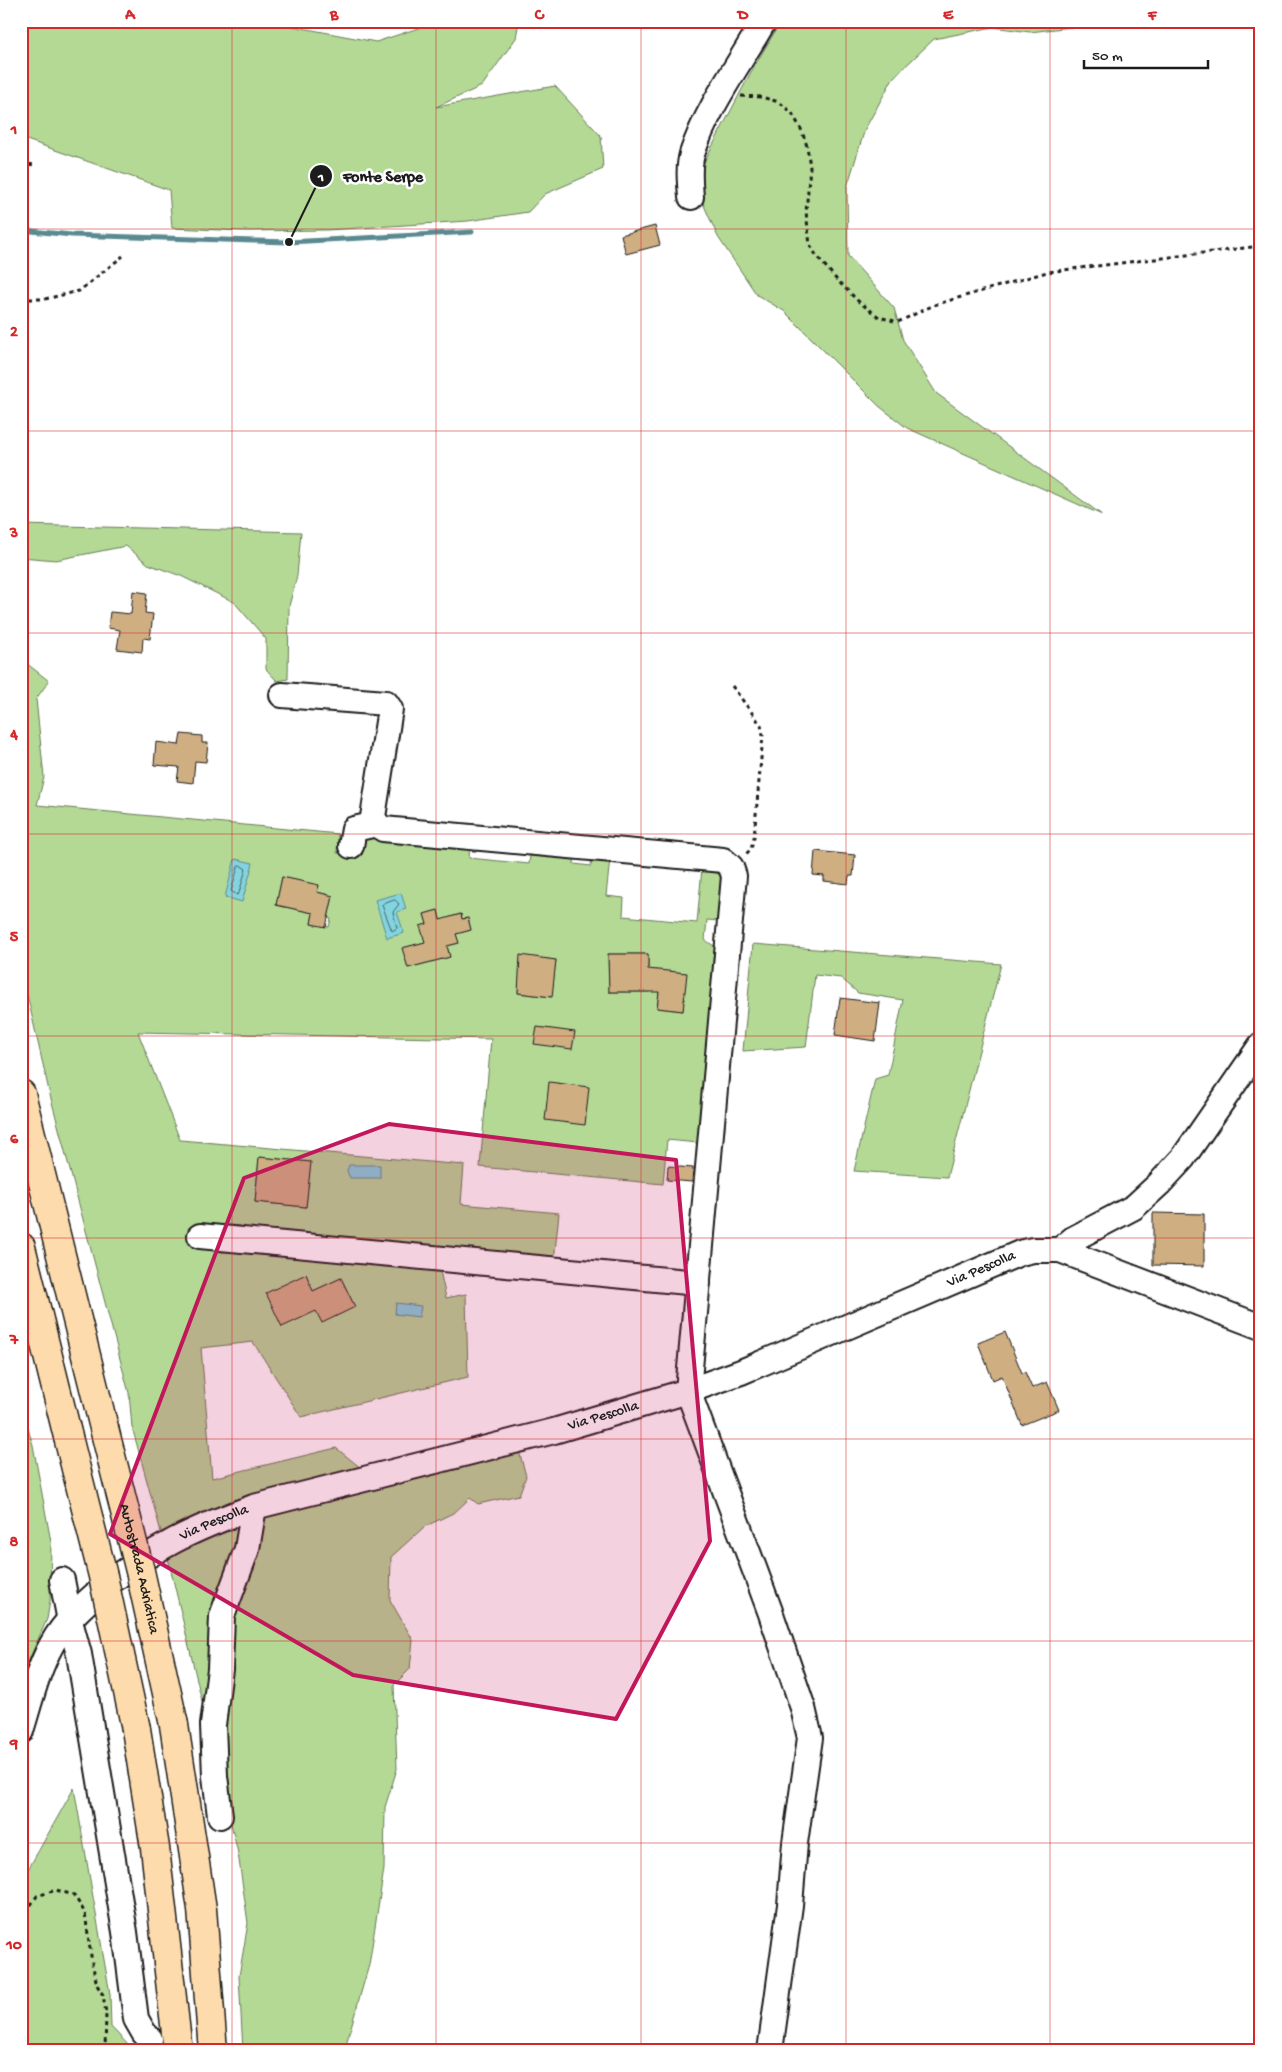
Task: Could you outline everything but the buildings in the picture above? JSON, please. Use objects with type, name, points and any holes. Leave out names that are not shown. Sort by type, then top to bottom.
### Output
[{"type":"highway","name":"Autostrada Adriatica","points":[[21,1094],[140,1570],[174,1725],[202,1908],[213,2051]]},
{"type":"highway","points":[[21,1247],[102,1576],[136,1729],[155,1848],[178,2051]]},
{"type":"street","points":[[691,197],[690,175],[692,156],[721,91],[764,21]]},
{"type":"street","points":[[282,695],[386,703],[390,709],[373,817],[383,829],[723,860],[731,867],[734,876],[688,1391],[770,1611],[803,1708],[810,1738],[794,1843],[790,1906],[770,2051]]},
{"type":"street","points":[[351,846],[354,829],[377,824]]},
{"type":"street","points":[[1060,1250],[1073,1240],[1134,1207],[1158,1184],[1183,1158],[1261,1045]]},
{"type":"street","points":[[200,1236],[698,1283]]},
{"type":"street","name":"Via Pescolla","points":[[21,1730],[34,1686],[52,1644],[81,1606],[121,1573],[165,1544],[206,1524],[254,1507],[554,1431],[688,1391],[741,1372],[1020,1253],[1033,1250],[1060,1250],[1261,1327]]},
{"type":"street","points":[[220,1816],[215,1776],[213,1725],[220,1669],[222,1616],[248,1549],[254,1507]]},
{"type":"street","points":[[62,1580],[80,1663],[125,1932],[136,2020],[150,2039]]},
{"type":"path","points":[[721,91],[747,97],[761,96],[779,102],[792,113],[804,138],[810,166],[806,212],[810,245],[836,279],[858,301],[879,317],[898,322],[934,305],[1047,272],[1261,246]]},
{"type":"path","points":[[21,163],[34,165]]},
{"type":"path","points":[[21,299],[45,299],[79,291],[123,256]]},
{"type":"path","points":[[731,867],[751,849],[754,837],[763,736],[761,725],[732,686]]},
{"type":"path","points":[[21,1926],[26,1912],[37,1896],[56,1890],[74,1895],[85,1913],[97,1985],[103,1995],[106,2013],[104,2051]]},
{"type":"highlighted area","points":[[389,1124],[676,1160],[710,1541],[616,1719],[353,1675],[110,1534],[244,1178]]},
{"type":"green space","points":[[21,21],[265,21],[376,42],[440,21],[519,21],[516,38],[482,86],[436,107],[555,86],[601,136],[603,169],[545,194],[528,212],[468,221],[327,230],[245,231],[172,228],[169,190],[21,138]]},
{"type":"green space","points":[[781,21],[1121,21],[1030,32],[993,27],[934,39],[893,78],[865,129],[847,187],[848,256],[894,308],[903,340],[936,393],[1102,515],[907,428],[879,406],[784,311],[757,295],[718,237],[702,201],[702,166],[751,72]]},
{"type":"green space","points":[[21,525],[301,532],[297,576],[289,606],[288,679],[277,681],[266,669],[266,639],[234,602],[181,576],[148,564],[126,546],[56,560],[21,557]]},
{"type":"green space","points":[[21,659],[49,681],[36,699],[44,777],[37,805],[338,834],[337,853],[362,855],[364,835],[470,844],[469,858],[529,864],[531,848],[575,853],[574,864],[591,866],[592,854],[714,866],[723,875],[719,921],[707,920],[705,940],[717,948],[698,1143],[667,1140],[663,1184],[480,1167],[491,1039],[138,1032],[180,1140],[464,1165],[461,1204],[559,1213],[554,1261],[246,1232],[239,1226],[229,1225],[226,1230],[189,1227],[191,1244],[217,1247],[221,1252],[232,1252],[237,1248],[439,1266],[446,1298],[466,1294],[468,1377],[301,1417],[253,1342],[201,1348],[212,1478],[336,1448],[361,1468],[251,1497],[161,1532],[132,1427],[129,1393],[49,1091],[21,968]],"holes":[[[610,859],[702,868],[697,923],[623,916],[624,898],[606,896]],[[282,877],[319,886],[317,892],[333,896],[328,918],[331,919],[329,927],[311,924],[313,913],[276,905]],[[438,910],[441,923],[450,917],[460,914],[462,919],[468,918],[471,930],[456,934],[459,943],[447,946],[450,957],[408,968],[403,948],[425,942],[421,926],[427,924],[424,914]],[[608,954],[648,954],[649,992],[609,992]],[[521,956],[556,960],[551,997],[518,993],[519,980],[538,970],[519,968]],[[664,971],[686,973],[683,1011],[657,1008],[659,992],[662,992]],[[259,1157],[310,1162],[306,1207],[255,1202]],[[306,1274],[313,1291],[341,1278],[355,1307],[316,1311]]]},
{"type":"green space","points":[[753,944],[1001,964],[947,1177],[854,1171],[875,1079],[888,1075],[903,1000],[858,993],[841,978],[815,975],[806,1047],[743,1051]]},
{"type":"green space","points":[[21,1406],[33,1445],[51,1542],[50,1601],[47,1619],[21,1678]]},
{"type":"green space","points":[[519,1451],[526,1476],[519,1495],[478,1504],[470,1498],[455,1512],[424,1527],[391,1557],[390,1600],[413,1640],[410,1669],[394,1685],[397,1769],[385,1807],[384,1869],[369,1965],[344,2051],[243,2051],[239,1976],[248,1923],[238,1853],[168,1558],[188,1545],[231,1525]]},
{"type":"green space","points":[[74,1788],[110,1994],[111,2027],[134,2051],[21,2051],[21,1882]]},
{"type":"water","points":[[235,859],[253,863],[242,902],[225,897]]},
{"type":"water","points":[[401,893],[406,909],[397,912],[404,933],[387,938],[375,900]]},
{"type":"water","points":[[349,1165],[380,1165],[380,1178],[350,1178],[347,1171]]},
{"type":"water","points":[[396,1303],[421,1306],[419,1317],[395,1314]]},
{"type":"waterway","points":[[21,230],[72,235],[289,242],[472,232]]},
{"type":"place","name":"Fonte Serpe","points":[[289,242]]}]
